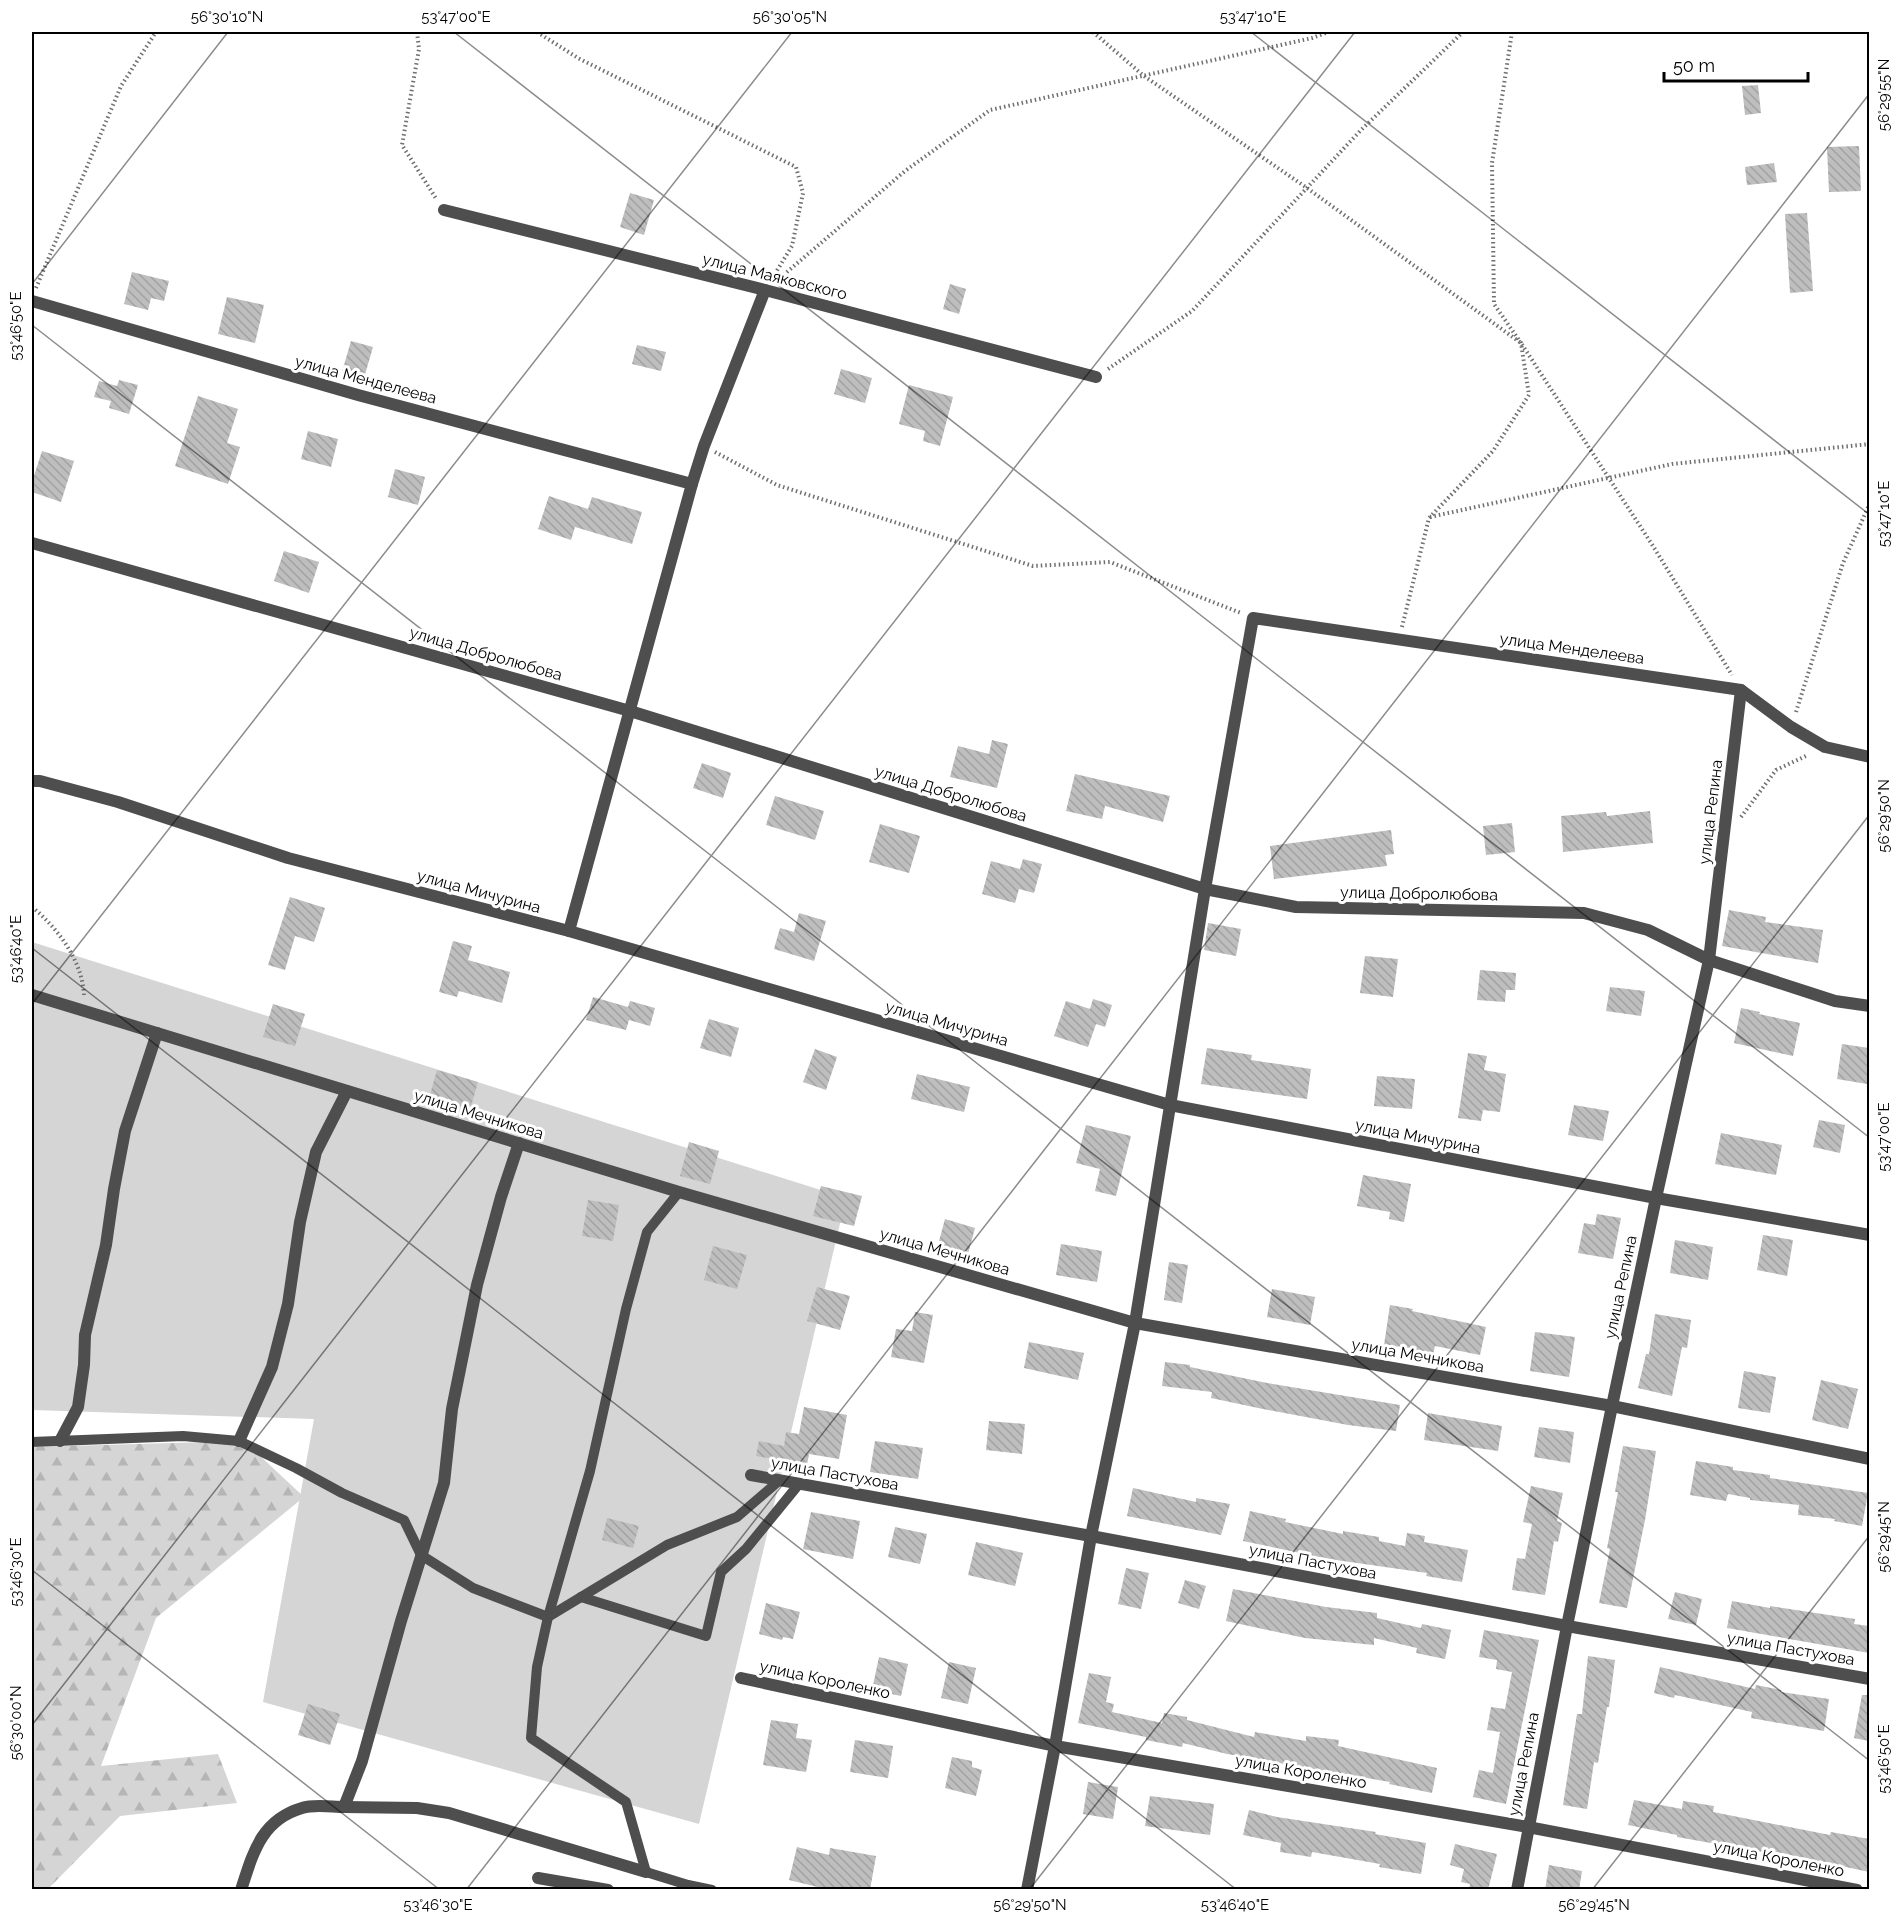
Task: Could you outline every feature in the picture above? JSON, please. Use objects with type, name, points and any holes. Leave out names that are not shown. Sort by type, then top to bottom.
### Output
[{"type":"street","name":"улица Маяковского","points":[[444,210],[765,290],[1096,377]]},
{"type":"street","points":[[569,931],[692,484],[704,446],[765,290]]},
{"type":"street","name":"улица Менделеева","points":[[32,302],[369,398],[692,484]]},
{"type":"street","name":"улица Добролюбова","points":[[32,543],[630,711],[1205,889],[1296,908],[1584,913],[1648,930],[1709,960],[1835,1001],[1869,1006]]},
{"type":"street","points":[[1027,1890],[1055,1746],[1091,1536],[1135,1323],[1205,889],[1253,618]]},
{"type":"street","name":"улица Менделеева","points":[[1253,618],[1741,690],[1791,727],[1825,747],[1869,757]]},
{"type":"street","name":"улица Репина","points":[[1517,1890],[1612,1406],[1709,960],[1741,690]]},
{"type":"street","name":"улица Мичурина","points":[[32,782],[40,781],[117,802],[288,858],[569,931],[1170,1105],[1656,1198],[1869,1234]]},
{"type":"street","name":"улица Мечникова","points":[[32,995],[679,1192],[1135,1323],[1612,1406],[1869,1459]]},
{"type":"street","points":[[60,1441],[78,1407],[84,1365],[85,1335],[106,1245],[125,1131],[157,1034]]},
{"type":"street","points":[[239,1441],[272,1367],[288,1304],[300,1222],[316,1152],[347,1091]]},
{"type":"street","points":[[344,1807],[363,1761],[421,1555],[444,1483],[452,1409],[477,1285],[501,1197],[519,1143]]},
{"type":"street","name":"улица Пастухова","points":[[751,1475],[1091,1536],[1567,1626],[1869,1679]]},
{"type":"street","name":"улица Короленко","points":[[741,1678],[1055,1746],[1528,1827],[1857,1890]]},
{"type":"street","points":[[242,1890],[253,1851],[272,1823],[303,1807],[417,1808],[449,1814],[646,1872]]},
{"type":"street","points":[[538,1878],[608,1890]]},
{"type":"lane","points":[[679,1192],[647,1232],[626,1309],[590,1471],[548,1617],[537,1667],[531,1738],[626,1802],[646,1872],[712,1890]]},
{"type":"lane","points":[[32,1442],[183,1436],[239,1441],[342,1493],[404,1520],[421,1555],[473,1588],[548,1617]]},
{"type":"lane","points":[[548,1617],[667,1545],[737,1517],[780,1480]]},
{"type":"lane","points":[[581,1597],[706,1636],[721,1572],[746,1549],[799,1484]]},
{"type":"path","points":[[36,288],[121,86],[156,32]]},
{"type":"path","points":[[417,32],[419,49],[402,145],[444,210]]},
{"type":"path","points":[[537,32],[578,58],[796,167],[803,194],[792,246],[765,290]]},
{"type":"path","points":[[1093,32],[1144,76],[1307,188],[1521,343],[1529,395],[1493,451],[1429,518],[1399,640]]},
{"type":"path","points":[[765,290],[905,171],[990,110],[1312,38],[1329,32]]},
{"type":"path","points":[[1096,377],[1192,311],[1361,130],[1463,32]]},
{"type":"path","points":[[1512,32],[1492,163],[1494,304],[1653,546],[1741,690]]},
{"type":"path","points":[[1429,518],[1672,464],[1869,444]]},
{"type":"path","points":[[704,446],[777,485],[1033,566],[1110,562],[1253,618]]},
{"type":"path","points":[[1791,727],[1843,563],[1869,503]]},
{"type":"path","points":[[1723,842],[1776,770],[1825,747]]},
{"type":"path","points":[[32,907],[48,920],[74,957],[84,989],[85,1012]]},
{"type":"green space","points":[[32,942],[846,1198],[699,1824],[263,1702],[314,1419],[32,1410]]},
{"type":"green space","points":[[244,1441],[304,1497],[156,1618],[101,1766],[218,1754],[237,1803],[120,1816],[47,1890],[32,1889],[32,1447]]},
{"type":"building","points":[[1758,85],[1761,113],[1745,115],[1742,86]]},
{"type":"building","points":[[1859,146],[1861,191],[1829,192],[1827,147]]},
{"type":"building","points":[[1774,163],[1777,182],[1747,185],[1745,167]]},
{"type":"building","points":[[630,193],[654,200],[644,235],[620,227]]},
{"type":"building","points":[[1807,213],[1813,291],[1790,293],[1785,214]]},
{"type":"building","points":[[132,272],[169,281],[164,301],[151,298],[148,310],[124,304]]},
{"type":"building","points":[[950,284],[966,289],[959,314],[943,309]]},
{"type":"building","points":[[227,297],[264,305],[255,343],[218,334]]},
{"type":"building","points":[[351,341],[373,347],[364,378],[342,372]]},
{"type":"building","points":[[637,345],[666,352],[661,371],[632,364]]},
{"type":"building","points":[[841,369],[872,378],[865,403],[834,394]]},
{"type":"building","points":[[119,380],[138,385],[129,414],[109,408],[111,401],[94,397],[99,381],[117,386]]},
{"type":"building","points":[[909,385],[953,397],[940,446],[923,441],[925,431],[899,424]]},
{"type":"building","points":[[198,396],[238,409],[227,443],[240,447],[228,484],[175,466]]},
{"type":"building","points":[[308,431],[338,439],[331,467],[301,459]]},
{"type":"building","points":[[42,451],[74,461],[61,502],[32,492],[32,482]]},
{"type":"building","points":[[395,469],[425,477],[418,505],[388,497]]},
{"type":"building","points":[[549,496],[588,509],[592,497],[642,512],[632,544],[575,527],[571,540],[538,529]]},
{"type":"building","points":[[284,551],[319,562],[309,593],[274,581]]},
{"type":"building","points":[[992,740],[1008,744],[997,788],[950,777],[958,746],[989,754]]},
{"type":"building","points":[[702,763],[731,773],[723,798],[693,788]]},
{"type":"building","points":[[1075,774],[1170,796],[1163,822],[1105,806],[1102,819],[1066,811]]},
{"type":"building","points":[[775,796],[824,811],[815,840],[766,825]]},
{"type":"building","points":[[1650,811],[1653,843],[1563,852],[1561,816],[1606,812],[1607,816]]},
{"type":"building","points":[[1512,823],[1515,852],[1486,855],[1483,826]]},
{"type":"building","points":[[880,824],[920,836],[909,873],[869,862]]},
{"type":"building","points":[[1391,830],[1394,854],[1385,855],[1387,866],[1274,879],[1270,846]]},
{"type":"building","points":[[1023,859],[1042,864],[1034,893],[1019,889],[1015,903],[982,894],[991,861],[1020,869]]},
{"type":"building","points":[[290,897],[325,908],[314,942],[295,936],[285,970],[268,965]]},
{"type":"building","points":[[1729,910],[1766,917],[1765,922],[1823,930],[1818,963],[1722,946]]},
{"type":"building","points":[[799,913],[826,921],[814,961],[774,949],[780,928],[794,932]]},
{"type":"building","points":[[1208,923],[1241,929],[1236,956],[1204,950]]},
{"type":"building","points":[[453,941],[472,946],[468,960],[510,972],[502,1003],[459,991],[457,997],[439,992]]},
{"type":"building","points":[[1365,956],[1398,959],[1393,997],[1360,993]]},
{"type":"building","points":[[1480,970],[1516,973],[1515,990],[1506,990],[1505,1002],[1477,1000]]},
{"type":"building","points":[[1610,987],[1645,991],[1641,1016],[1606,1011]]},
{"type":"building","points":[[593,997],[628,1007],[630,1001],[655,1008],[650,1026],[629,1020],[626,1030],[586,1020]]},
{"type":"building","points":[[1093,999],[1112,1005],[1105,1027],[1096,1024],[1088,1047],[1054,1036],[1066,1001],[1090,1009]]},
{"type":"building","points":[[273,1004],[305,1014],[295,1046],[263,1037]]},
{"type":"building","points":[[1741,1008],[1800,1023],[1793,1056],[1734,1043]]},
{"type":"building","points":[[709,1019],[739,1028],[731,1057],[700,1048]]},
{"type":"building","points":[[1842,1044],[1869,1048],[1867,1084],[1837,1079]]},
{"type":"building","points":[[1207,1048],[1252,1055],[1251,1060],[1311,1069],[1307,1099],[1201,1084]]},
{"type":"building","points":[[815,1049],[837,1057],[826,1090],[803,1082]]},
{"type":"building","points":[[1468,1053],[1487,1056],[1484,1070],[1506,1074],[1500,1112],[1483,1110],[1481,1121],[1458,1118]]},
{"type":"building","points":[[437,1070],[478,1082],[470,1110],[429,1098]]},
{"type":"building","points":[[917,1074],[970,1087],[964,1112],[911,1099]]},
{"type":"building","points":[[1377,1076],[1415,1079],[1412,1109],[1374,1106]]},
{"type":"building","points":[[1574,1105],[1609,1111],[1603,1141],[1568,1135]]},
{"type":"building","points":[[1819,1120],[1845,1125],[1840,1153],[1813,1147]]},
{"type":"building","points":[[1086,1125],[1131,1136],[1116,1196],[1095,1191],[1100,1169],[1076,1163]]},
{"type":"building","points":[[1721,1133],[1782,1145],[1776,1175],[1715,1164]]},
{"type":"building","points":[[689,1142],[719,1151],[710,1184],[680,1176]]},
{"type":"building","points":[[1363,1175],[1411,1184],[1404,1222],[1389,1219],[1390,1212],[1357,1206]]},
{"type":"building","points":[[821,1186],[862,1196],[854,1226],[813,1216]]},
{"type":"building","points":[[588,1200],[619,1205],[613,1241],[582,1236]]},
{"type":"building","points":[[1597,1214],[1621,1218],[1613,1259],[1578,1253],[1584,1223],[1595,1225]]},
{"type":"building","points":[[945,1219],[975,1228],[968,1254],[938,1245]]},
{"type":"building","points":[[1763,1235],[1793,1240],[1787,1276],[1757,1270]]},
{"type":"building","points":[[1675,1240],[1713,1247],[1708,1280],[1670,1273]]},
{"type":"building","points":[[1061,1244],[1102,1251],[1097,1282],[1056,1275]]},
{"type":"building","points":[[713,1246],[747,1255],[737,1289],[704,1280]]},
{"type":"building","points":[[1169,1262],[1188,1265],[1182,1303],[1164,1300]]},
{"type":"building","points":[[817,1287],[850,1296],[840,1330],[807,1321]]},
{"type":"building","points":[[1272,1289],[1315,1297],[1310,1325],[1267,1317]]},
{"type":"building","points":[[1390,1305],[1486,1327],[1480,1355],[1435,1346],[1433,1355],[1411,1350],[1411,1348],[1384,1345]]},
{"type":"building","points":[[915,1312],[933,1315],[924,1363],[891,1357],[896,1329],[912,1331]]},
{"type":"building","points":[[1655,1314],[1691,1320],[1687,1348],[1682,1347],[1672,1396],[1638,1388],[1646,1354],[1649,1354]]},
{"type":"building","points":[[1535,1332],[1575,1337],[1569,1377],[1530,1371]]},
{"type":"building","points":[[1029,1342],[1084,1353],[1078,1380],[1024,1368]]},
{"type":"building","points":[[1165,1362],[1190,1365],[1190,1367],[1267,1383],[1400,1405],[1396,1431],[1348,1425],[1211,1398],[1212,1392],[1162,1386]]},
{"type":"building","points":[[1744,1371],[1776,1377],[1770,1413],[1738,1408]]},
{"type":"building","points":[[1821,1380],[1858,1389],[1848,1429],[1812,1420]]},
{"type":"building","points":[[804,1407],[847,1415],[839,1459],[809,1454],[807,1465],[756,1456],[759,1441],[784,1446],[786,1432],[799,1434]]},
{"type":"building","points":[[1428,1413],[1502,1426],[1498,1451],[1424,1440]]},
{"type":"building","points":[[989,1421],[1025,1424],[1022,1454],[986,1450]]},
{"type":"building","points":[[1539,1427],[1574,1432],[1570,1463],[1534,1457]]},
{"type":"building","points":[[875,1441],[923,1448],[918,1479],[870,1472]]},
{"type":"building","points":[[1623,1446],[1656,1451],[1627,1608],[1599,1603],[1610,1549],[1607,1548],[1618,1492],[1615,1492]]},
{"type":"building","points":[[1696,1461],[1733,1467],[1733,1470],[1770,1475],[1770,1478],[1868,1493],[1862,1526],[1834,1521],[1835,1519],[1798,1515],[1799,1505],[1750,1500],[1750,1498],[1728,1494],[1726,1501],[1690,1495]]},
{"type":"building","points":[[1531,1486],[1563,1493],[1557,1521],[1562,1523],[1558,1542],[1554,1541],[1545,1595],[1512,1590],[1517,1558],[1525,1559],[1532,1524],[1523,1522]]},
{"type":"building","points":[[1133,1488],[1196,1502],[1196,1498],[1230,1504],[1221,1535],[1127,1516]]},
{"type":"building","points":[[1250,1511],[1286,1519],[1285,1522],[1343,1534],[1343,1531],[1379,1537],[1379,1541],[1405,1546],[1407,1533],[1425,1536],[1424,1542],[1468,1550],[1462,1582],[1426,1576],[1427,1573],[1329,1559],[1243,1541]]},
{"type":"building","points":[[811,1512],[860,1521],[853,1559],[803,1549]]},
{"type":"building","points":[[607,1518],[639,1526],[633,1548],[602,1540]]},
{"type":"building","points":[[895,1527],[927,1534],[920,1564],[888,1557]]},
{"type":"building","points":[[976,1542],[1023,1553],[1015,1586],[968,1575]]},
{"type":"building","points":[[1126,1568],[1149,1573],[1141,1609],[1118,1604]]},
{"type":"building","points":[[1185,1580],[1206,1586],[1199,1609],[1178,1603]]},
{"type":"building","points":[[1233,1589],[1326,1607],[1377,1613],[1377,1618],[1421,1628],[1422,1624],[1451,1630],[1445,1659],[1416,1653],[1417,1648],[1374,1638],[1374,1645],[1305,1638],[1226,1621]]},
{"type":"building","points":[[1675,1592],[1702,1599],[1696,1625],[1668,1619]]},
{"type":"building","points":[[1732,1601],[1855,1619],[1854,1624],[1869,1626],[1869,1653],[1727,1628]]},
{"type":"building","points":[[766,1603],[800,1612],[793,1639],[783,1637],[782,1640],[759,1634]]},
{"type":"building","points":[[1484,1630],[1539,1640],[1506,1804],[1473,1797],[1479,1770],[1493,1773],[1500,1732],[1487,1730],[1491,1707],[1505,1709],[1512,1672],[1496,1669],[1497,1660],[1479,1657]]},
{"type":"building","points":[[1588,1656],[1615,1660],[1609,1707],[1607,1707],[1598,1763],[1594,1762],[1587,1809],[1563,1805],[1577,1714],[1582,1714]]},
{"type":"building","points":[[879,1657],[908,1664],[901,1696],[872,1690]]},
{"type":"building","points":[[949,1662],[976,1668],[968,1704],[941,1698]]},
{"type":"building","points":[[1660,1667],[1755,1689],[1756,1685],[1781,1690],[1781,1692],[1829,1699],[1824,1731],[1751,1718],[1752,1712],[1675,1695],[1674,1698],[1654,1693]]},
{"type":"building","points":[[1089,1673],[1111,1677],[1106,1702],[1114,1704],[1112,1712],[1162,1723],[1164,1713],[1187,1717],[1187,1720],[1254,1737],[1255,1732],[1306,1741],[1306,1736],[1339,1740],[1338,1746],[1437,1768],[1432,1793],[1389,1784],[1390,1782],[1227,1754],[1183,1743],[1182,1747],[1146,1740],[1146,1737],[1078,1723]]},
{"type":"building","points":[[1862,1695],[1869,1695],[1869,1741],[1854,1738]]},
{"type":"building","points":[[308,1704],[340,1714],[330,1745],[298,1735]]},
{"type":"building","points":[[771,1720],[798,1724],[796,1738],[812,1740],[806,1772],[763,1765]]},
{"type":"building","points":[[855,1740],[893,1746],[888,1778],[850,1772]]},
{"type":"building","points":[[952,1757],[972,1761],[972,1767],[982,1770],[976,1796],[945,1788]]},
{"type":"building","points":[[1088,1782],[1118,1787],[1113,1819],[1083,1814]]},
{"type":"building","points":[[1150,1796],[1214,1804],[1210,1835],[1145,1826]]},
{"type":"building","points":[[1634,1800],[1682,1809],[1683,1801],[1714,1806],[1713,1812],[1830,1835],[1831,1832],[1869,1839],[1869,1872],[1763,1849],[1762,1852],[1677,1837],[1677,1835],[1628,1825]]},
{"type":"building","points":[[1249,1810],[1426,1843],[1421,1874],[1312,1852],[1311,1857],[1280,1852],[1281,1843],[1243,1835]]},
{"type":"building","points":[[1455,1844],[1497,1854],[1488,1890],[1469,1890],[1470,1884],[1461,1882],[1464,1869],[1450,1865]]},
{"type":"building","points":[[797,1847],[829,1855],[830,1848],[876,1856],[870,1890],[837,1887],[836,1890],[830,1890],[789,1880]]},
{"type":"building","points":[[1549,1865],[1582,1871],[1579,1890],[1545,1890]]}]
